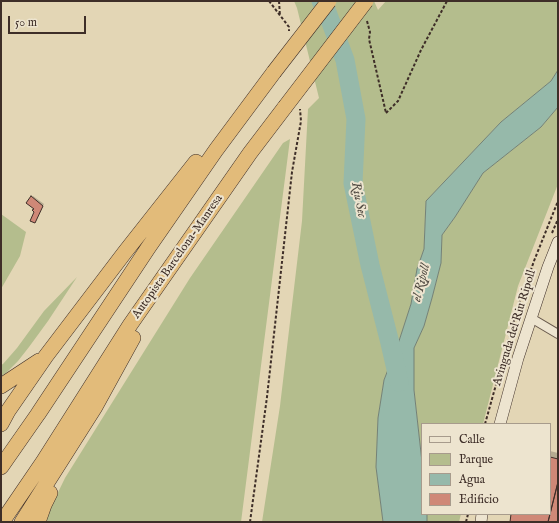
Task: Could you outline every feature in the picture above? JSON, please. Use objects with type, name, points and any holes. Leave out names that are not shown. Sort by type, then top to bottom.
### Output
[{"type":"highway","points":[[1,467],[148,248],[208,162],[246,109],[329,1]]},
{"type":"highway","name":"Autopista Barcelona-Manresa","points":[[2,522],[43,462],[104,365],[156,287],[245,160],[285,106],[366,8]]},
{"type":"highway","points":[[3,418],[46,356],[124,252],[198,160],[246,109]]},
{"type":"highway","points":[[38,522],[47,498],[66,466],[95,407],[152,300],[156,287]]},
{"type":"highway","points":[[1,386],[46,356]]},
{"type":"highway","points":[[22,522],[95,407]]},
{"type":"street","name":"Avinguda del Riu Ripoll","points":[[500,423],[518,358],[548,267],[558,242]]},
{"type":"street","points":[[531,318],[558,334]]},
{"type":"path","points":[[279,1],[280,16]]},
{"type":"path","points":[[366,8],[370,32],[369,39],[386,113],[398,101],[421,50],[447,1]]},
{"type":"path","points":[[250,522],[267,397],[292,172]]},
{"type":"path","points":[[485,423],[516,313],[534,261],[558,201]]},
{"type":"green space","points":[[294,1],[374,1],[378,10],[386,1],[558,1],[558,70],[551,81],[501,122],[426,201],[424,249],[417,269],[411,304],[384,380],[378,418],[376,467],[383,522],[262,522],[280,406],[302,221],[308,109],[319,98]]},
{"type":"green space","points":[[558,107],[558,184],[518,286],[483,423],[421,423],[421,453],[414,390],[414,348],[424,326],[441,263],[442,235],[483,173],[541,127]]},
{"type":"green space","points":[[290,139],[241,522],[45,522],[65,478],[190,278],[283,143]]},
{"type":"green space","points":[[1,214],[26,232],[20,256],[1,289]]},
{"type":"green space","points":[[77,277],[29,347],[18,361],[1,376],[1,365],[17,348],[44,311]]},
{"type":"green space","points":[[427,515],[461,515],[459,522],[427,522]]},
{"type":"water","name":"el Ripoll","points":[[558,70],[558,107],[541,127],[483,173],[442,235],[441,263],[424,326],[414,348],[414,390],[421,453],[421,515],[427,515],[427,522],[383,522],[376,467],[378,418],[384,380],[411,304],[417,269],[424,249],[426,201],[501,122],[551,81]]},
{"type":"building","points":[[31,196],[43,206],[35,223],[30,221],[34,212],[32,210],[34,209],[26,203]]},
{"type":"building","points":[[551,457],[558,459],[558,482],[551,510]]},
{"type":"building","points":[[558,482],[558,522],[548,522],[551,515]]},
{"type":"building","points":[[511,515],[550,515],[548,522],[510,522]]},
{"type":"waterway","name":"Riu Sec","points":[[321,1],[327,12],[345,60],[356,119],[353,183],[370,265],[399,382]]}]
